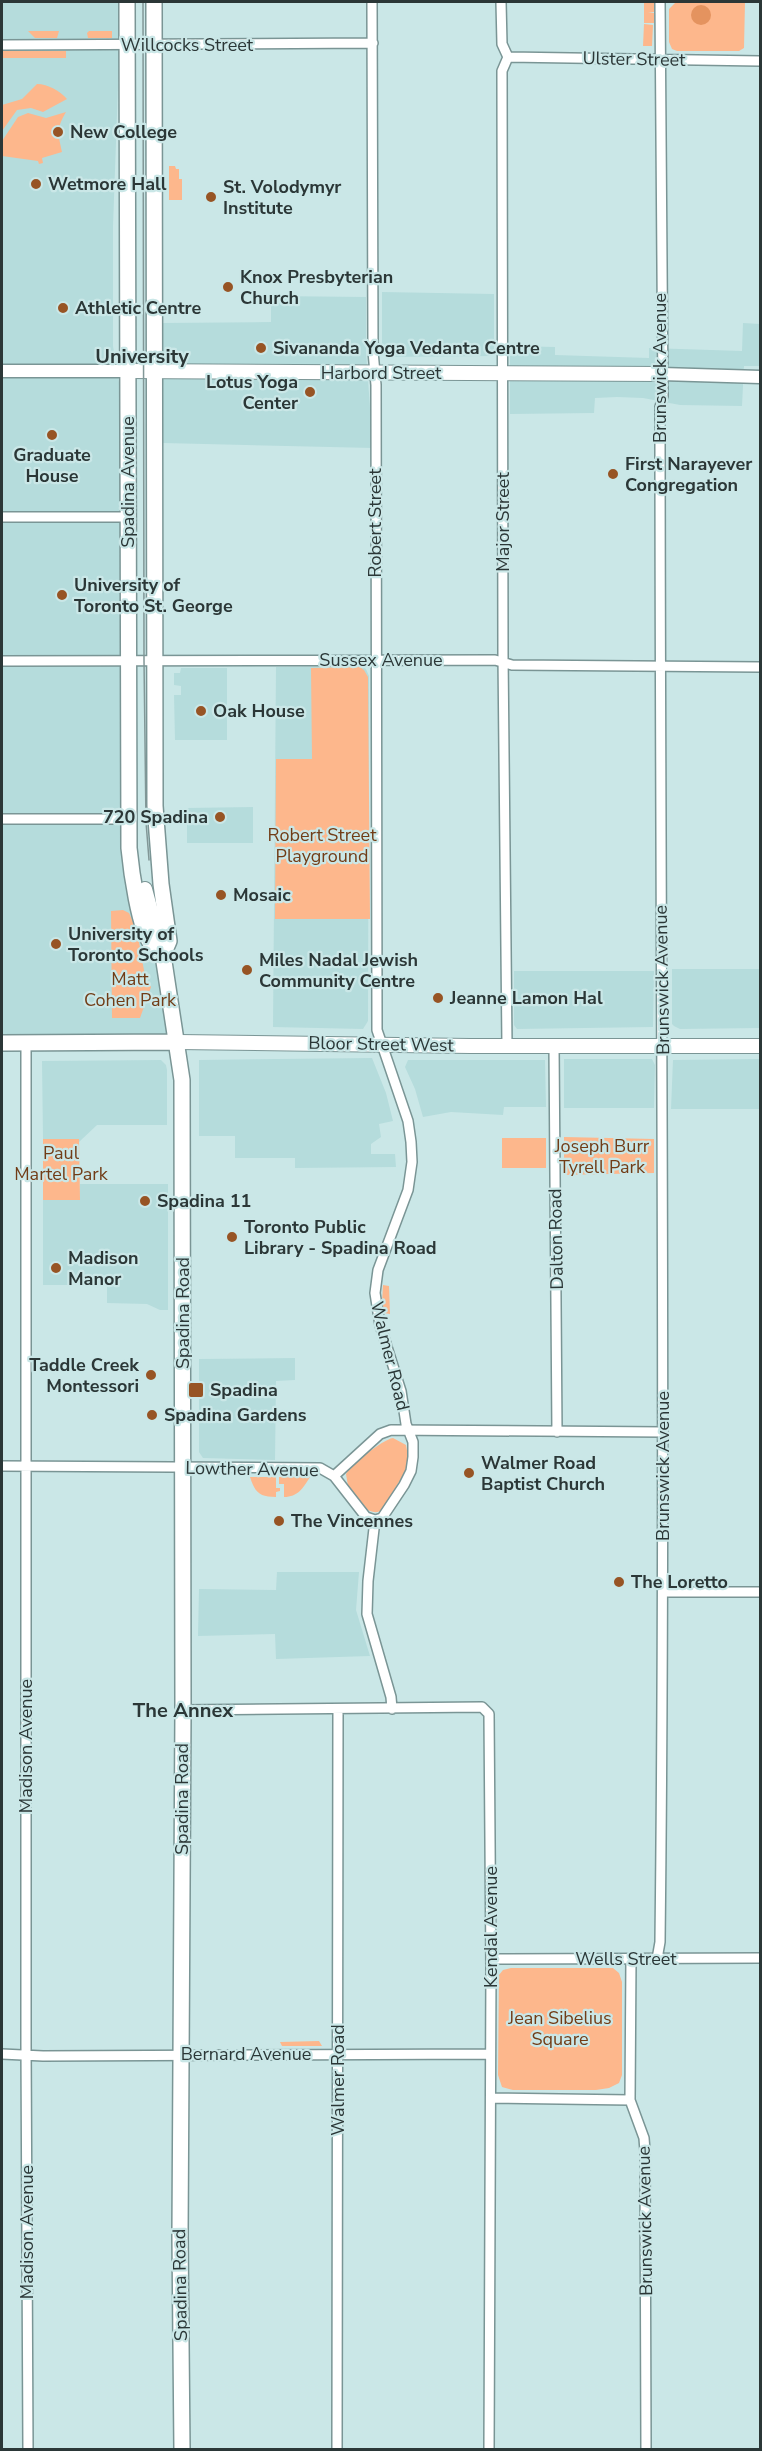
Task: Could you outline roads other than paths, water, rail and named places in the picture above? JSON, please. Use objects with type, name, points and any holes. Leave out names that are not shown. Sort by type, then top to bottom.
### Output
[{"type":"main road","name":"Spadina Avenue","points":[[127,2],[129,848],[151,944],[163,955]]},
{"type":"main road","name":"Spadina Avenue","points":[[154,2],[155,806],[161,884],[169,941],[163,955],[178,1042]]},
{"type":"main road","name":"Harbord Street","points":[[128,371],[662,374]]},
{"type":"main road","points":[[140,891],[161,884]]},
{"type":"main road","name":"Spadina Road","points":[[178,1042],[182,1080],[182,2450]]},
{"type":"main road","name":"Bloor Street West","points":[[2,1043],[760,1046]]},
{"type":"street","name":"Robert Street","points":[[372,2],[377,1030],[382,1044]]},
{"type":"street","name":"Major Street","points":[[501,2],[502,45],[508,57],[502,71],[503,662],[507,1046]]},
{"type":"street","name":"Brunswick Avenue","points":[[657,1959],[660,1942],[664,1592],[660,666],[660,407],[663,396],[660,2]]},
{"type":"street","name":"Willcocks Street","points":[[2,45],[373,44]]},
{"type":"street","name":"Ulster Street","points":[[508,57],[760,61]]},
{"type":"street","name":"Harbord Street","points":[[2,371],[128,371]]},
{"type":"street","name":"Harbord Street","points":[[662,374],[760,377]]},
{"type":"street","points":[[2,517],[128,517]]},
{"type":"street","name":"Sussex Avenue","points":[[2,661],[375,660],[503,662],[512,665],[760,667]]},
{"type":"street","points":[[2,819],[128,819]]},
{"type":"street","name":"Madison Avenue","points":[[26,1043],[28,2450]]},
{"type":"street","name":"Walmer Road","points":[[375,1520],[382,1518],[388,1511],[411,1472],[413,1457],[411,1431],[406,1424],[401,1391],[380,1325],[375,1293],[378,1270],[404,1205],[411,1162],[408,1121],[382,1044]]},
{"type":"street","name":"Dalton Road","points":[[554,1046],[557,1432]]},
{"type":"street","name":"Lowther Avenue","points":[[2,1466],[320,1468],[334,1476],[380,1434],[392,1430],[663,1432]]},
{"type":"street","points":[[334,1476],[366,1517],[375,1520],[368,1581],[367,1614],[391,1697],[392,1709]]},
{"type":"street","points":[[664,1592],[760,1592]]},
{"type":"street","name":"Kendal Avenue","points":[[183,1710],[482,1707],[489,1714],[491,1959],[489,2450]]},
{"type":"street","name":"Walmer Road","points":[[337,2450],[338,1710]]},
{"type":"street","name":"Wells Street","points":[[491,1959],[760,1958]]},
{"type":"street","name":"Brunswick Avenue","points":[[632,1959],[630,2100],[644,2138],[645,2151],[646,2450]]},
{"type":"street","name":"Bernard Avenue","points":[[2,2054],[490,2054]]},
{"type":"street","points":[[491,2098],[630,2100]]},
{"type":"tram line","points":[[143,2],[144,660],[146,822],[149,860]]},
{"type":"place","name":"New College","points":[[58,132]]},
{"type":"place","name":"Wetmore Hall","points":[[36,184]]},
{"type":"place","name":"St. Volodymyr Institute","points":[[211,197]]},
{"type":"place","name":"Knox Presbyterian Church","points":[[228,287]]},
{"type":"place","name":"Athletic Centre","points":[[63,308]]},
{"type":"place","name":"Sivananda Yoga Vedanta Centre","points":[[261,348]]},
{"type":"place","name":"Lotus Yoga Center","points":[[310,392]]},
{"type":"place","name":"Graduate House","points":[[52,435]]},
{"type":"place","name":"First Narayever Congregation","points":[[613,474]]},
{"type":"place","name":"University of Toronto St. George","points":[[62,595]]},
{"type":"place","name":"Oak House","points":[[201,711]]},
{"type":"place","name":"720 Spadina","points":[[220,817]]},
{"type":"place","name":"Mosaic","points":[[221,895]]},
{"type":"place","name":"University of Toronto Schools","points":[[56,944]]},
{"type":"place","name":"Miles Nadal Jewish Community Centre","points":[[247,970]]},
{"type":"place","name":"Jeanne Lamon Hal","points":[[438,998]]},
{"type":"place","name":"Spadina 11","points":[[145,1201]]},
{"type":"place","name":"Toronto Public Library - Spadina Road","points":[[232,1237]]},
{"type":"place","name":"Madison Manor","points":[[56,1268]]},
{"type":"place","name":"Taddle Creek Montessori","points":[[151,1375]]},
{"type":"place","name":"Spadina","points":[[196,1390]]},
{"type":"place","name":"Spadina Gardens","points":[[152,1415]]},
{"type":"place","name":"Walmer Road Baptist Church","points":[[469,1473]]},
{"type":"place","name":"The Vincennes","points":[[279,1521]]},
{"type":"place","name":"The Loretto","points":[[619,1582]]},
{"type":"district","name":"University","points":[[142,356]]},
{"type":"district","name":"The Annex","points":[[183,1710]]},
{"type":"park label","name":"Robert Street Playground","points":[[322,845]]},
{"type":"park label","name":"Matt Cohen Park","points":[[130,989]]},
{"type":"park label","name":"Joseph Burr Tyrell Park","points":[[602,1156]]},
{"type":"park label","name":"Paul Martel Park","points":[[61,1163]]},
{"type":"park label","name":"Jean Sibelius Square","points":[[560,2028]]}]
